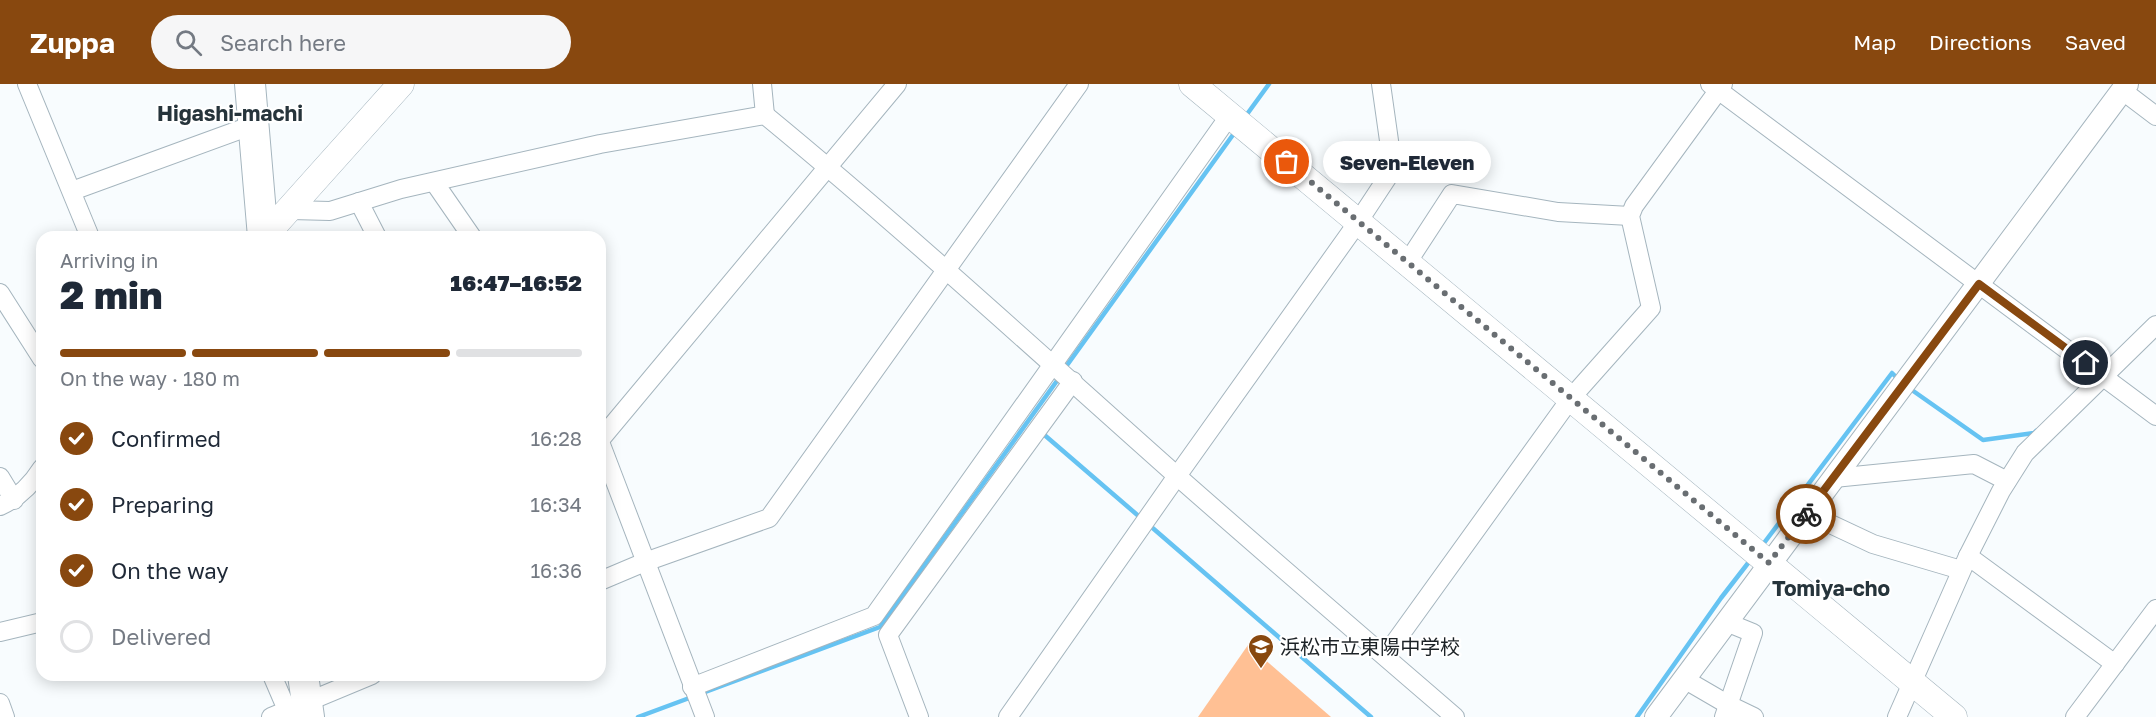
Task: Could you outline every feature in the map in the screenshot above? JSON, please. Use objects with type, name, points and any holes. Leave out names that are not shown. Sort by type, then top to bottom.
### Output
[{"type":"highway","points":[[250,84],[263,231]]},
{"type":"main road","points":[[269,231],[291,210],[401,84]]},
{"type":"main road","points":[[1192,84],[1954,717]]},
{"type":"street","points":[[27,84],[88,231]]},
{"type":"street","points":[[762,84],[765,115],[828,166],[946,272],[1053,363],[1177,476],[1455,717]]},
{"type":"street","points":[[606,429],[897,84]]},
{"type":"street","points":[[606,578],[645,562],[769,518],[1079,84]]},
{"type":"street","points":[[1008,717],[1358,222],[1393,169],[1381,84]]},
{"type":"street","points":[[1384,656],[1571,398],[1651,308],[1630,216],[1634,206],[1717,86],[2156,416]]},
{"type":"street","points":[[1656,717],[2125,87],[2156,116]]},
{"type":"street","points":[[694,691],[874,616],[1228,114]]},
{"type":"street","points":[[291,210],[330,211],[434,182],[600,144],[765,115]]},
{"type":"street","points":[[72,191],[254,125]]},
{"type":"street","points":[[434,182],[468,231]]},
{"type":"street","points":[[1407,263],[1452,194],[1558,212],[1630,216]]},
{"type":"street","points":[[359,202],[374,231]]},
{"type":"street","points":[[0,293],[36,350]]},
{"type":"street","points":[[1897,717],[1965,563],[2007,481],[2025,453],[2156,325]]},
{"type":"street","points":[[919,717],[888,635],[1073,381]]},
{"type":"street","points":[[606,446],[645,562],[705,717]]},
{"type":"street","points":[[1834,478],[1974,464],[2007,481]]},
{"type":"street","points":[[0,477],[7,503],[36,477]]},
{"type":"street","points":[[1807,513],[1873,544],[1965,563],[2115,664]]},
{"type":"street","points":[[2075,717],[2156,609]]},
{"type":"street","points":[[1726,622],[1753,633],[1726,711]]},
{"type":"street","points":[[0,632],[36,623]]},
{"type":"street","points":[[1684,679],[1726,711],[1754,717]]},
{"type":"street","points":[[277,681],[295,704],[356,681]]},
{"type":"street","points":[[0,703],[5,717]]},
{"type":"shaded area","points":[[1248,645],[1331,717],[1198,717]]},
{"type":"waterway","points":[[1245,117],[1269,84]]},
{"type":"waterway","points":[[1065,368],[1235,132]]},
{"type":"waterway","points":[[1761,547],[1892,373],[1898,379]]},
{"type":"waterway","points":[[700,694],[880,627],[1059,378]]},
{"type":"waterway","points":[[1909,388],[1983,440],[2036,431]]},
{"type":"waterway","points":[[1041,432],[1142,519]]},
{"type":"waterway","points":[[1148,524],[1371,717]]},
{"type":"waterway","points":[[1637,717],[1752,558]]},
{"type":"waterway","points":[[638,717],[692,697]]},
{"type":"way so far","points":[[1287,162],[1769,563],[1806,514]]},
{"type":"place","name":"Seven-Eleven","points":[[1287,162]]},
{"type":"place","name":"浜松市立東陽中学校","points":[[1261,670]]},
{"type":"district","name":"Higashi-machi","points":[[230,114]]},
{"type":"district","name":"Tomiya-cho","points":[[1831,589]]},
{"type":"route","points":[[1806,514],[1979,284],[2086,363]]}]
